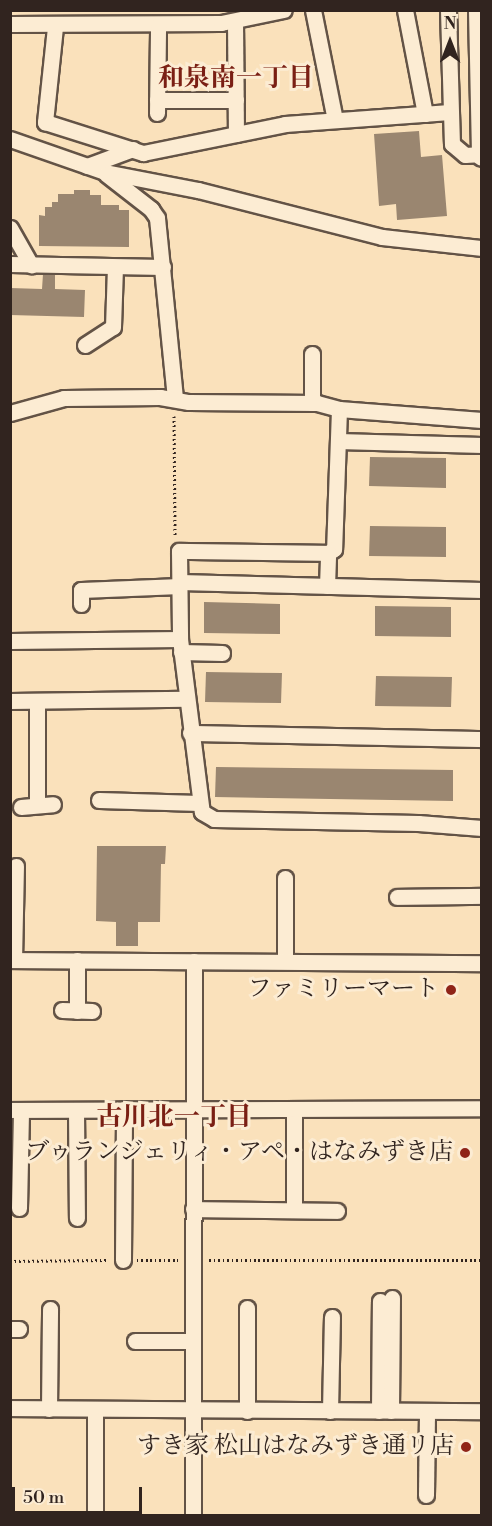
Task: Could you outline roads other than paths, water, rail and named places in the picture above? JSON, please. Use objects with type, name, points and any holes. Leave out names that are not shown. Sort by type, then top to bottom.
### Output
[{"type":"street","points":[[20,20],[55,27],[132,18],[158,25],[284,10]]},
{"type":"street","points":[[313,10],[335,120]]},
{"type":"street","points":[[405,10],[425,114]]},
{"type":"street","points":[[448,10],[452,144],[465,155],[482,155],[479,10]]},
{"type":"street","points":[[228,18],[236,100],[236,134]]},
{"type":"street","points":[[158,25],[157,107],[236,100]]},
{"type":"street","points":[[55,27],[45,122],[143,153],[285,124],[450,112]]},
{"type":"street","points":[[10,139],[105,172],[198,190],[382,237],[482,248]]},
{"type":"street","points":[[87,166],[133,149]]},
{"type":"street","points":[[105,172],[151,209],[159,228],[175,398]]},
{"type":"street","points":[[10,228],[31,265]]},
{"type":"street","points":[[10,264],[115,268],[163,267]]},
{"type":"street","points":[[85,345],[113,327],[115,268]]},
{"type":"street","points":[[312,354],[312,403]]},
{"type":"street","points":[[10,413],[64,398],[175,398],[189,402],[312,403],[339,409],[482,420]]},
{"type":"street","points":[[339,409],[334,549],[328,553],[179,551],[181,645],[190,733],[202,812],[214,819],[418,823],[482,828]]},
{"type":"street","points":[[338,441],[482,444]]},
{"type":"street","points":[[327,586],[328,553]]},
{"type":"street","points":[[81,604],[81,591],[180,584],[482,590]]},
{"type":"street","points":[[10,642],[181,645],[222,653]]},
{"type":"street","points":[[10,701],[186,699]]},
{"type":"street","points":[[21,807],[45,805],[37,701]]},
{"type":"street","points":[[190,733],[482,739]]},
{"type":"street","points":[[99,800],[199,803]]},
{"type":"street","points":[[16,866],[12,960],[482,963]]},
{"type":"street","points":[[285,878],[285,962]]},
{"type":"street","points":[[397,897],[482,896]]},
{"type":"street","points":[[62,1010],[85,1011],[77,960]]},
{"type":"street","points":[[193,1515],[194,961]]},
{"type":"street","points":[[19,1208],[16,1110],[482,1108]]},
{"type":"street","points":[[123,1260],[124,1109]]},
{"type":"street","points":[[294,1109],[294,1210]]},
{"type":"street","points":[[76,1110],[76,1218]]},
{"type":"street","points":[[193,1209],[338,1211]]},
{"type":"street","points":[[385,1411],[386,1299]]},
{"type":"street","points":[[247,1308],[247,1411]]},
{"type":"street","points":[[49,1409],[50,1309]]},
{"type":"street","points":[[330,1411],[332,1317]]},
{"type":"street","points":[[135,1341],[193,1341]]},
{"type":"street","points":[[10,1408],[193,1411],[482,1411]]},
{"type":"street","points":[[95,1409],[95,1515]]},
{"type":"street","points":[[426,1495],[427,1411]]},
{"type":"place","name":"ファミリーマート","points":[[451,990]]},
{"type":"place","name":"ブゥランジェリィ・アペ・はなみずき店","points":[[465,1153]]},
{"type":"place","name":"すき家 松山はなみずき通リ店","points":[[466,1447]]},
{"type":"district","name":"和泉南一丁目","points":[[236,79]]},
{"type":"district","name":"古川北一丁目","points":[[174,1118]]}]
